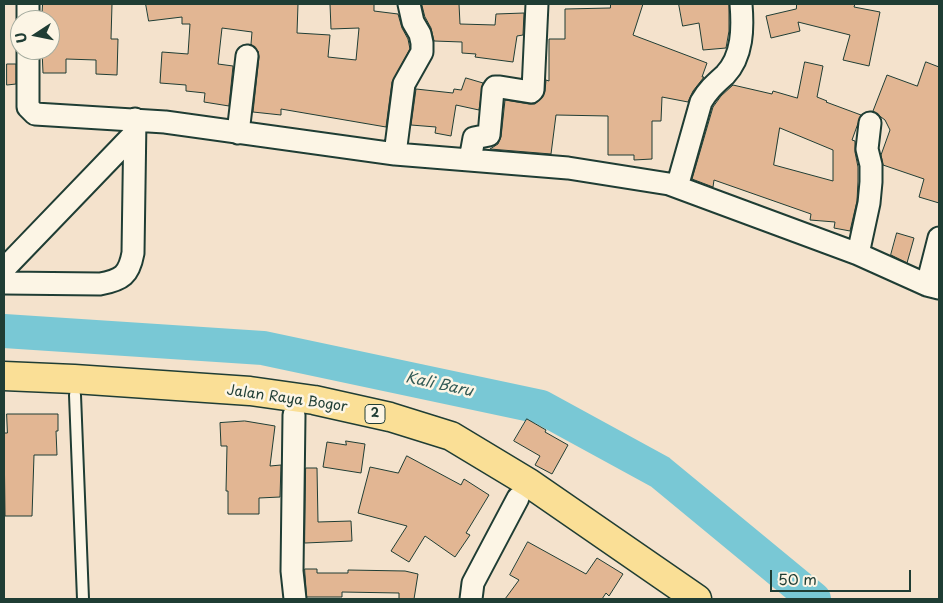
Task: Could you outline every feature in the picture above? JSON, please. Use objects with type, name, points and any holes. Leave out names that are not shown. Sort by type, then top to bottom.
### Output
[{"type":"highway","name":"Jalan Raya Bogor","points":[[4,376],[250,391],[314,400],[390,417],[450,436],[529,483],[697,599]]},
{"type":"highway","name":"Jalan Raya Bogor","points":[[4,392],[75,395],[248,408],[385,432],[443,452],[518,498],[665,599]]},
{"type":"street","points":[[395,154],[404,84],[422,52],[420,34],[413,22],[409,4]]},
{"type":"street","points":[[470,160],[474,138],[489,135],[492,90],[495,87],[531,92],[533,90],[537,4]]},
{"type":"street","points":[[677,187],[701,102],[707,92],[734,64],[739,51],[742,33],[740,4]]},
{"type":"street","points":[[238,133],[247,56]]},
{"type":"street","points":[[28,60],[28,107],[35,114],[135,126],[238,133],[395,154],[568,168],[669,184],[858,254],[933,286],[939,238]]},
{"type":"street","points":[[858,254],[872,182],[871,165],[867,149],[870,123]]},
{"type":"street","points":[[4,268],[135,126]]},
{"type":"street","points":[[4,283],[100,284],[114,282],[124,275],[130,267],[133,253],[135,126]]},
{"type":"street","points":[[294,415],[292,571],[295,599]]},
{"type":"street","points":[[471,599],[473,583],[518,498]]},
{"type":"lane","points":[[75,395],[83,599]]},
{"type":"building","points":[[43,4],[112,4],[111,39],[118,39],[117,75],[96,74],[96,60],[66,59],[66,73],[43,73],[42,60],[60,60],[60,10],[43,10]]},
{"type":"building","points":[[146,4],[298,4],[297,33],[330,35],[328,57],[356,60],[359,28],[331,29],[330,4],[374,4],[374,11],[398,14],[410,49],[392,82],[386,127],[281,109],[281,115],[253,112],[259,57],[258,51],[251,44],[252,32],[222,28],[218,64],[233,66],[229,106],[204,102],[205,93],[186,91],[186,85],[160,83],[162,52],[188,54],[190,24],[182,24],[182,17],[149,21]]},
{"type":"building","points":[[422,4],[459,4],[460,24],[495,25],[496,14],[524,13],[523,35],[517,36],[513,62],[475,57],[476,54],[462,53],[462,42],[434,41]]},
{"type":"building","points":[[611,4],[643,4],[633,35],[707,63],[702,77],[704,77],[693,91],[688,102],[662,97],[661,121],[652,121],[652,159],[634,160],[634,155],[608,155],[608,116],[556,115],[551,154],[490,149],[498,144],[501,137],[505,100],[535,104],[542,98],[546,80],[549,81],[549,39],[565,39],[565,9],[610,8]]},
{"type":"building","points":[[679,4],[729,4],[729,31],[726,48],[703,50],[699,23],[683,26]]},
{"type":"building","points":[[797,4],[855,4],[854,7],[880,12],[869,66],[843,60],[850,35],[798,22],[800,31],[771,38],[766,16],[796,9]]},
{"type":"building","points":[[805,62],[823,66],[817,97],[861,115],[852,140],[855,141],[858,181],[857,201],[850,231],[834,228],[835,222],[810,220],[811,214],[714,180],[713,187],[692,179],[713,107],[733,85],[772,94],[773,91],[797,98]],"holes":[[[780,128],[833,150],[833,181],[774,165]]]},
{"type":"building","points":[[926,62],[939,67],[939,203],[919,197],[924,179],[883,165],[881,155],[890,130],[885,120],[873,111],[887,75],[917,86]]},
{"type":"building","points":[[7,64],[16,64],[16,84],[7,85]]},
{"type":"building","points":[[466,78],[483,83],[479,110],[456,105],[451,136],[435,133],[436,127],[411,125],[416,89],[453,93],[454,89],[461,90]]},
{"type":"building","points":[[897,233],[914,238],[907,263],[891,255]]},
{"type":"building","points":[[7,414],[58,414],[58,431],[56,431],[57,455],[34,455],[32,516],[5,516],[4,433],[7,433]]},
{"type":"building","points":[[527,419],[568,445],[552,474],[535,465],[540,456],[514,441]]},
{"type":"building","points":[[245,421],[275,426],[270,466],[281,465],[280,497],[259,498],[259,514],[228,514],[228,491],[226,491],[227,446],[221,446],[220,423]]},
{"type":"building","points":[[346,441],[365,444],[361,473],[323,467],[327,442],[346,445]]},
{"type":"building","points":[[407,456],[461,485],[464,479],[489,495],[466,533],[470,535],[455,557],[425,536],[409,562],[391,551],[407,526],[358,513],[370,467],[398,473]]},
{"type":"building","points":[[306,468],[317,468],[318,522],[351,521],[352,541],[305,543]]},
{"type":"building","points":[[528,542],[586,574],[597,558],[623,574],[609,596],[606,593],[602,599],[505,599],[519,580],[510,575]]},
{"type":"building","points":[[305,569],[317,569],[317,573],[348,573],[348,570],[405,571],[418,574],[414,599],[399,599],[399,593],[342,592],[342,597],[307,597]]},
{"type":"waterway","name":"Kali Baru","points":[[4,331],[263,348],[541,407],[660,472],[814,599]]}]
